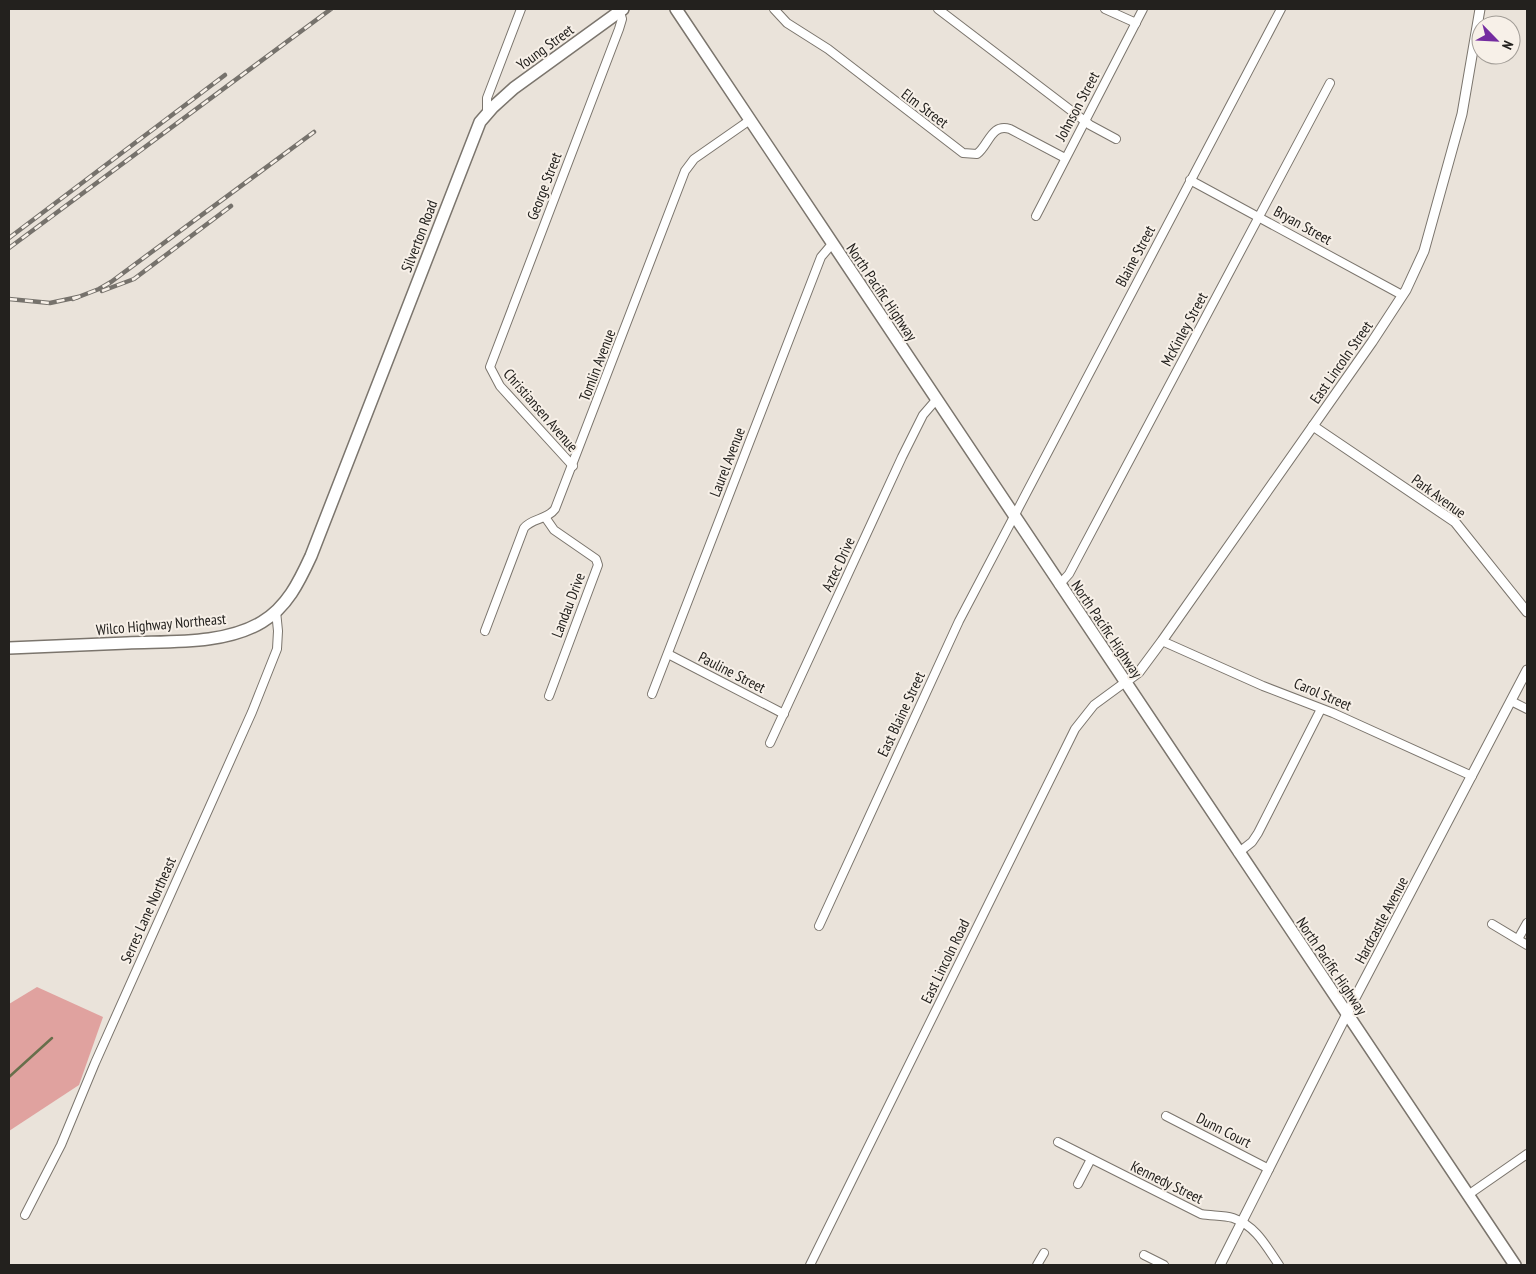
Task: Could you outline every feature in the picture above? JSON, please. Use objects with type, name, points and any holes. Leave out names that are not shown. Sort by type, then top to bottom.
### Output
[{"type":"main road","name":"Young Street","points":[[487,112],[514,88],[620,9]]},
{"type":"main road","name":"North Pacific Highway","points":[[676,9],[1124,683],[1515,1265]]},
{"type":"main road","name":"Silverton Road","points":[[342,475],[471,142],[487,112]]},
{"type":"main road","name":"Wilco Highway Northeast","points":[[9,648],[213,637],[249,628],[276,611],[299,582],[342,475]]},
{"type":"street","name":"Silverton Road","points":[[487,112],[488,98],[521,9]]},
{"type":"street","name":"George Street","points":[[490,370],[619,29],[622,19],[620,9]]},
{"type":"street","name":"Elm Street","points":[[774,9],[786,23],[828,49],[963,153],[977,154],[984,148],[995,130],[1002,127],[1010,129],[1065,158]]},
{"type":"street","points":[[938,9],[1084,121],[1116,139]]},
{"type":"street","points":[[1105,9],[1136,23]]},
{"type":"street","name":"Johnson Street","points":[[1036,216],[1143,9]]},
{"type":"street","name":"Blaine Street","points":[[1013,516],[1281,9]]},
{"type":"street","name":"East Lincoln Street","points":[[1124,683],[1139,672],[1162,641],[1313,426],[1402,295],[1422,258],[1456,138],[1465,99],[1480,9]]},
{"type":"street","name":"McKinley Street","points":[[1059,585],[1074,566],[1330,82]]},
{"type":"street","name":"Tomlin Avenue","points":[[485,631],[522,532],[530,523],[545,517],[555,509],[685,171],[694,159],[750,120]]},
{"type":"street","name":"Bryan Street","points":[[1190,180],[1260,216],[1402,295]]},
{"type":"street","name":"Laurel Avenue","points":[[652,694],[821,257],[832,244]]},
{"type":"street","name":"Christiansen Avenue","points":[[490,370],[500,386],[573,466]]},
{"type":"street","name":"Aztec Drive","points":[[770,743],[906,449],[923,414],[936,400]]},
{"type":"street","name":"Park Avenue","points":[[1313,426],[1455,522],[1527,612]]},
{"type":"street","name":"East Blaine Street","points":[[819,926],[960,621],[1013,516]]},
{"type":"street","name":"Landau Drive","points":[[545,517],[554,530],[596,559],[598,565],[549,696]]},
{"type":"street","name":"Serres Lane Northeast","points":[[25,1215],[61,1145],[95,1063],[248,721],[274,658],[278,643],[276,611]]},
{"type":"street","name":"Carol Street","points":[[1162,641],[1472,776]]},
{"type":"street","name":"Pauline Street","points":[[668,654],[784,714]]},
{"type":"street","name":"Hardcastle Avenue","points":[[1220,1265],[1347,1015],[1527,670]]},
{"type":"street","name":"East Lincoln Road","points":[[810,1265],[1023,833],[1082,718],[1100,700],[1124,683]]},
{"type":"street","points":[[1511,701],[1527,710]]},
{"type":"street","points":[[1238,853],[1254,839],[1321,709]]},
{"type":"street","points":[[1518,939],[1527,923]]},
{"type":"street","points":[[1492,924],[1527,945]]},
{"type":"street","name":"Dunn Court","points":[[1166,1116],[1269,1169]]},
{"type":"street","name":"Kennedy Street","points":[[1058,1142],[1201,1214],[1223,1216],[1242,1222],[1257,1232],[1279,1265]]},
{"type":"street","points":[[1468,1195],[1527,1154]]},
{"type":"street","points":[[1078,1184],[1091,1159]]},
{"type":"street","points":[[1037,1265],[1044,1253]]},
{"type":"street","points":[[1144,1255],[1164,1265]]},
{"type":"shaded area","points":[[37,987],[103,1017],[79,1085],[9,1131],[9,1004]]},
{"type":"waterway","points":[[9,1077],[52,1038]]},
{"type":"railway","points":[[9,248],[331,9]]},
{"type":"railway","points":[[9,238],[225,75]]},
{"type":"railway","points":[[73,299],[111,282],[314,132]]},
{"type":"railway","points":[[102,291],[134,279],[231,206]]},
{"type":"railway","points":[[9,299],[50,303],[78,297]]}]
